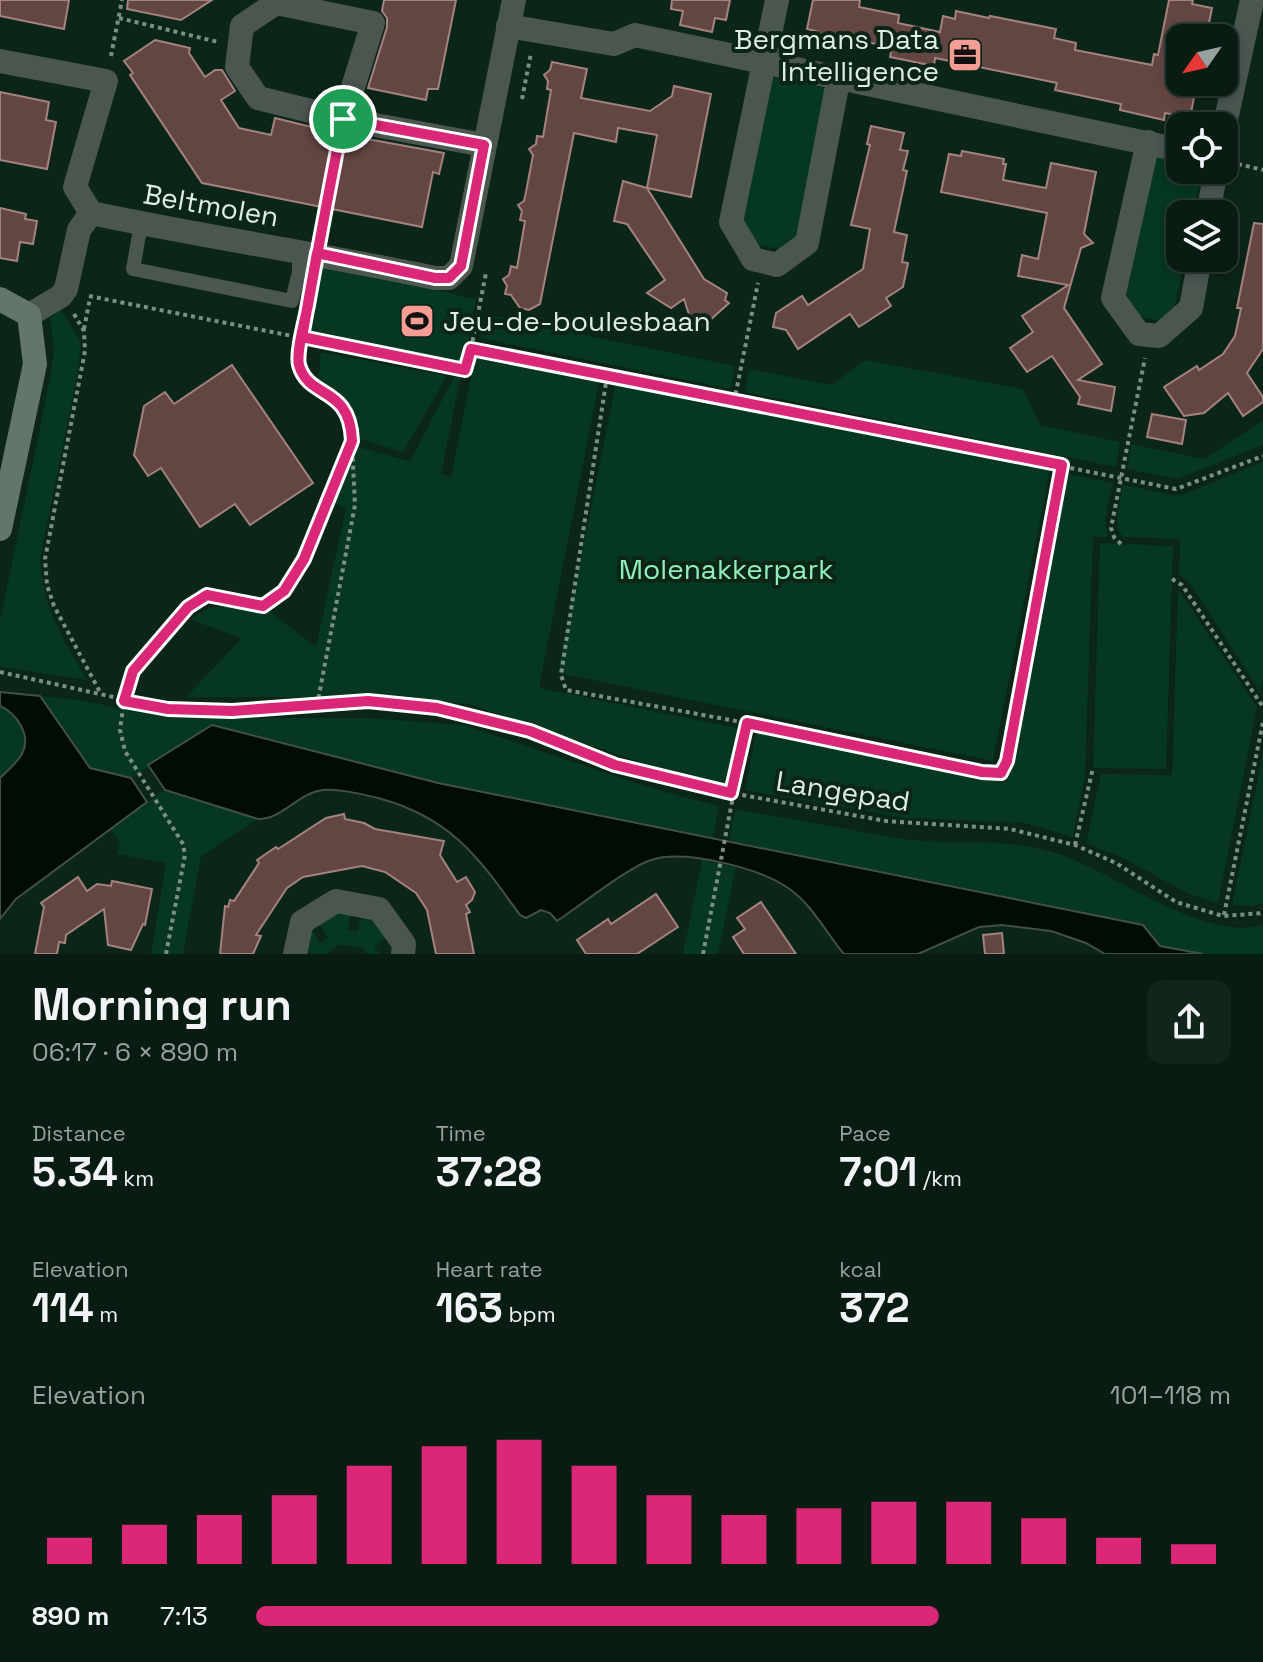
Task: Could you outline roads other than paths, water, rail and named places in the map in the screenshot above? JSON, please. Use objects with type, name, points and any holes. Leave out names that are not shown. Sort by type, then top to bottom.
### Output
[{"type":"street","name":"Beltmolen","points":[[91,213],[435,278],[449,278],[461,266],[514,0]]},
{"type":"street","points":[[777,0],[731,222],[753,259],[777,265],[807,243],[839,76]]},
{"type":"street","points":[[1228,112],[1252,0]]},
{"type":"street","points":[[343,119],[373,23],[276,3],[242,26],[237,67],[258,98],[343,119],[484,145]]},
{"type":"street","points":[[508,26],[614,44],[635,35],[1166,146]]},
{"type":"street","points":[[0,61],[106,81],[75,187],[91,213],[79,230],[64,293],[29,315]]},
{"type":"street","points":[[1148,142],[1113,298],[1139,334],[1159,336],[1191,308],[1197,272]]},
{"type":"street","points":[[0,299],[29,315]]},
{"type":"street","points":[[0,529],[35,364],[29,315]]},
{"type":"street","points":[[295,954],[302,922],[336,901],[379,909],[404,944],[403,954]]},
{"type":"lane","points":[[141,224],[133,269],[292,301],[308,252]]},
{"type":"place","name":"Bergmans Data Intelligence","points":[[965,55]]},
{"type":"place","name":"Jeu-de-boulesbaan","points":[[417,321]]},
{"type":"park label","name":"Molenakkerpark","points":[[726,569]]}]
